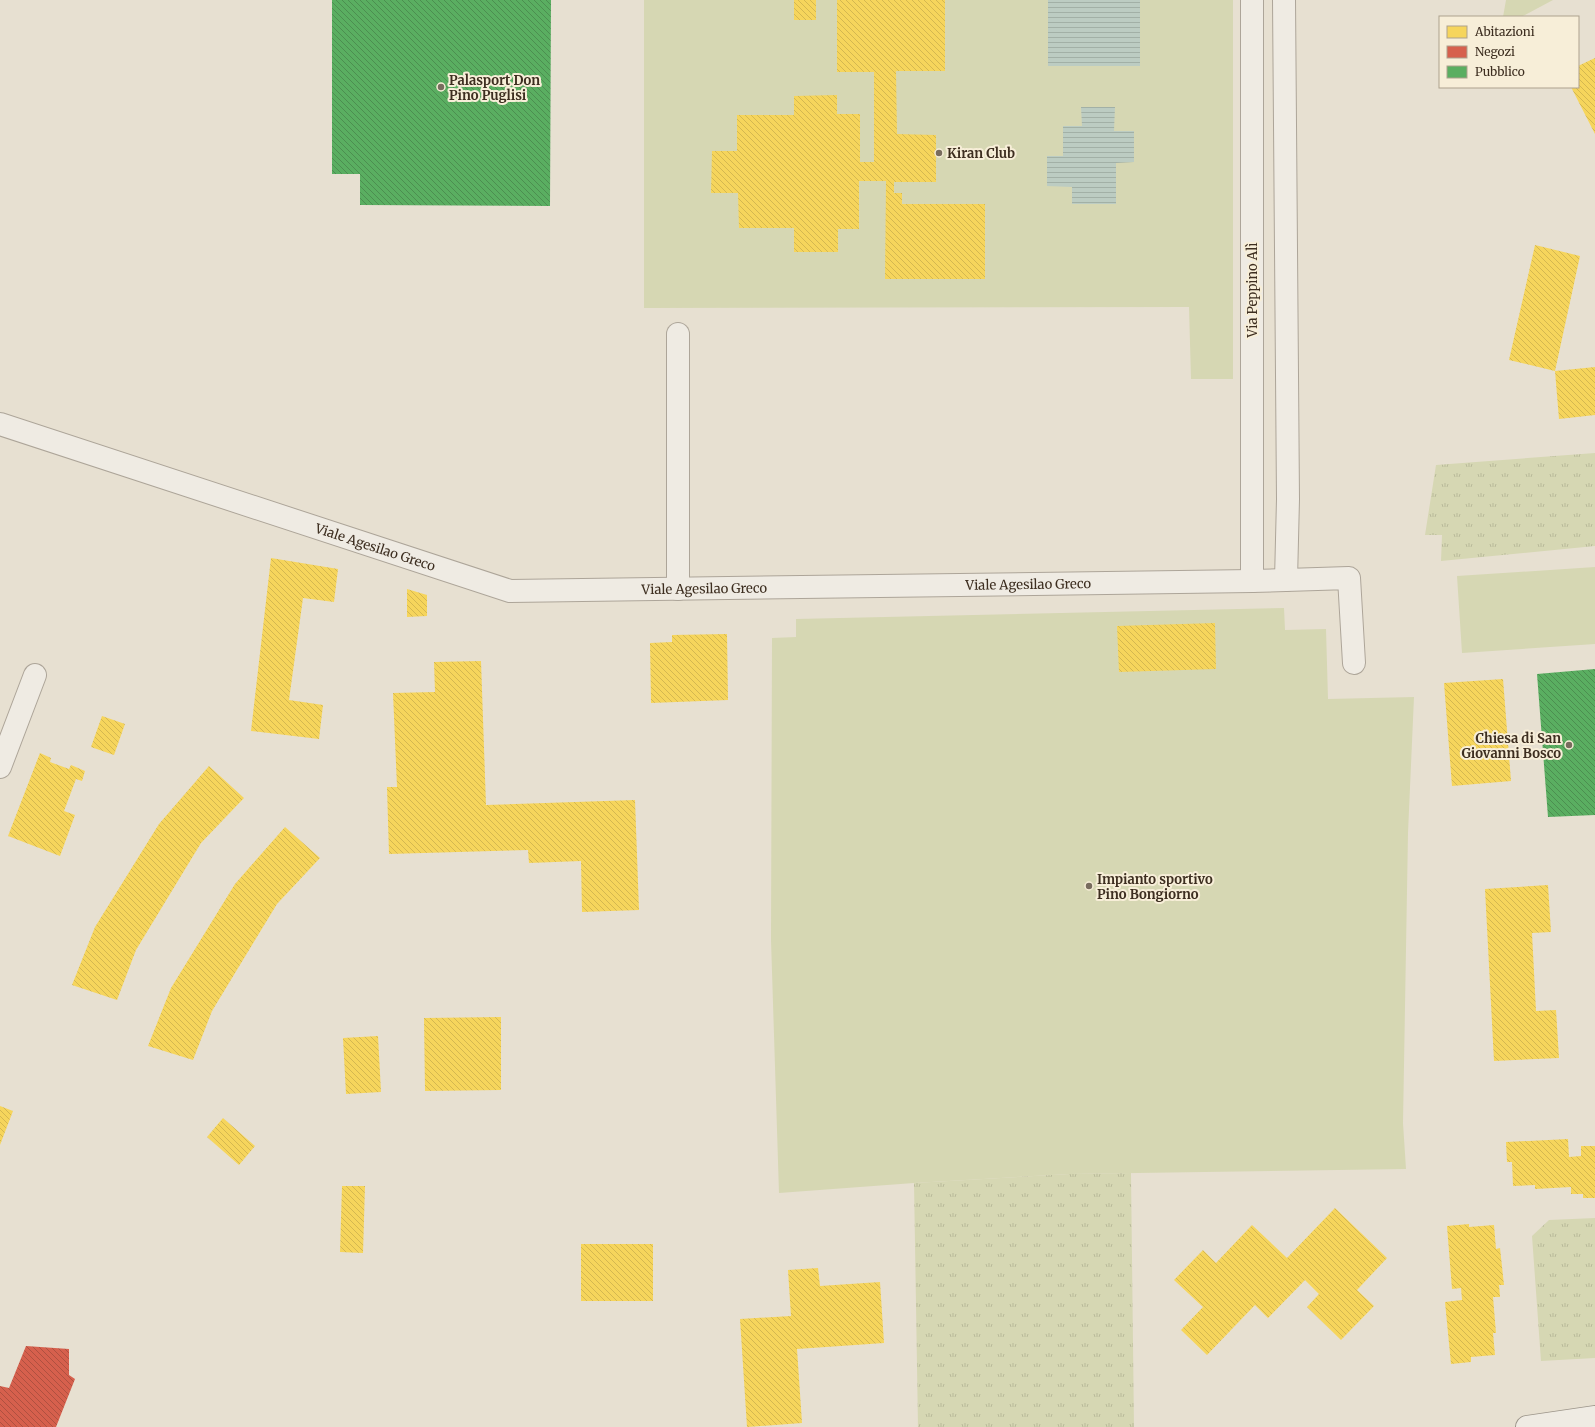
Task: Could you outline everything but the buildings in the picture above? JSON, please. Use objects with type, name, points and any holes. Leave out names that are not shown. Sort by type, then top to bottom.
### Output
[{"type":"street","name":"Via Peppino Alì","points":[[1252,0],[1252,581]]},
{"type":"street","points":[[1284,0],[1288,499],[1286,580]]},
{"type":"street","points":[[678,334],[678,589]]},
{"type":"street","name":"Viale Agesilao Greco","points":[[0,424],[510,591],[1252,581],[1349,578],[1354,663]]},
{"type":"street","points":[[0,766],[35,675]]},
{"type":"street","points":[[1527,1427],[1595,1417]]},
{"type":"green space","name":"Kiran Club","points":[[644,0],[1233,0],[1233,379],[1191,379],[1189,307],[644,308]]},
{"type":"green space","points":[[1506,0],[1553,0],[1523,16],[1503,16]]},
{"type":"green space","points":[[1595,453],[1595,546],[1441,561],[1442,535],[1425,535],[1436,465]]},
{"type":"green space","points":[[1595,567],[1595,644],[1462,653],[1457,576]]},
{"type":"green space","name":"Impianto sportivo Pino Bongiorno","points":[[1284,608],[1285,630],[1326,629],[1328,699],[1414,697],[1408,833],[1403,1123],[1406,1169],[1070,1174],[779,1193],[771,940],[772,638],[796,637],[796,619]]},
{"type":"green space","points":[[1131,1173],[1134,1427],[918,1427],[914,1183],[1070,1174]]},
{"type":"green space","points":[[1595,1218],[1595,1358],[1541,1361],[1532,1236],[1549,1220]]},
{"type":"shaded area","points":[[1048,0],[1140,0],[1140,66],[1048,66]]},
{"type":"shaded area","points":[[1081,107],[1115,107],[1114,131],[1134,131],[1134,162],[1116,163],[1116,204],[1072,204],[1072,187],[1047,186],[1047,156],[1063,156],[1063,126],[1082,126]]},
{"type":"place","name":"Palasport Don Pino Puglisi","points":[[441,87]]},
{"type":"place","name":"Kiran Club","points":[[939,153]]},
{"type":"place","name":"Chiesa di San Giovanni Bosco","points":[[1569,745]]},
{"type":"place","name":"Impianto sportivo Pino Bongiorno","points":[[1089,886]]}]
